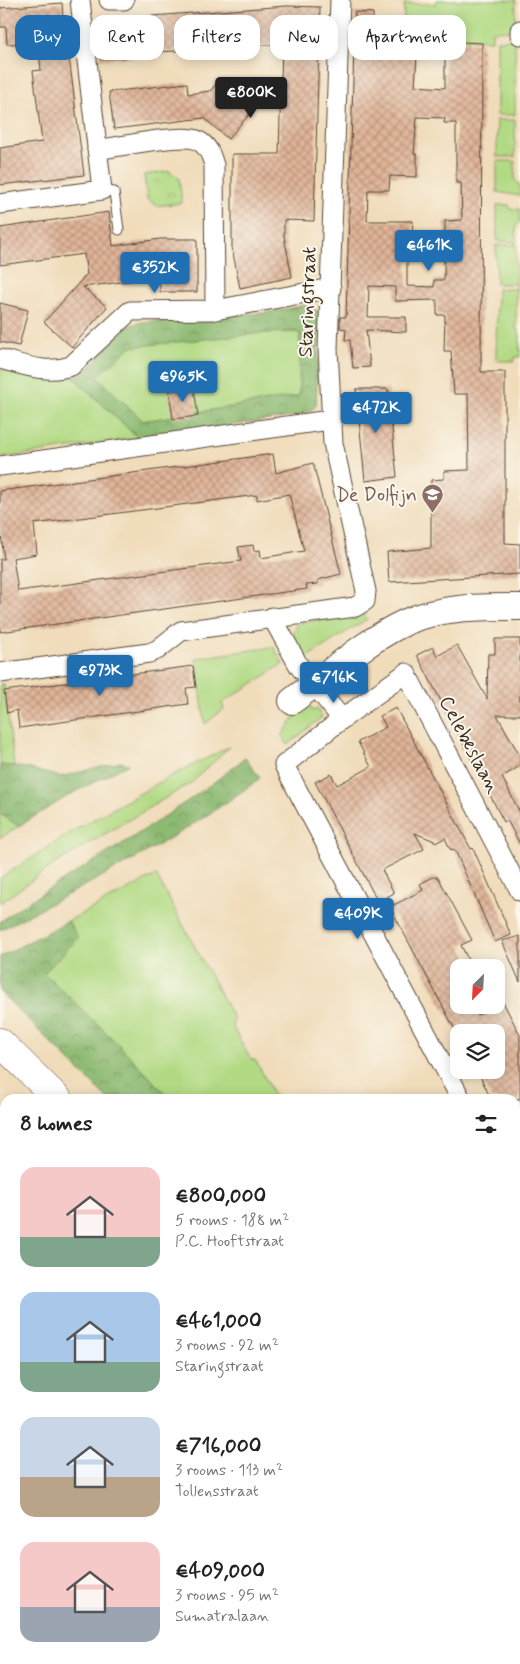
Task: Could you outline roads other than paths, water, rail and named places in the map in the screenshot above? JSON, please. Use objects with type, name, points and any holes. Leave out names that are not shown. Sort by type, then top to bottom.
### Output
[{"type":"highway","points":[[0,1042],[53,1094]]},
{"type":"street","points":[[0,204],[102,190],[80,0]]},
{"type":"street","points":[[109,0],[124,0]]},
{"type":"street","name":"Staringstraat","points":[[272,617],[356,607],[365,601],[366,591],[333,443],[330,420],[328,349],[340,0]]},
{"type":"street","points":[[520,30],[520,35]]},
{"type":"street","points":[[97,150],[183,138],[198,140],[209,150],[214,165],[215,310]]},
{"type":"street","points":[[0,359],[44,370],[60,371],[72,366],[130,311],[215,310],[331,288]]},
{"type":"street","points":[[0,466],[330,420]]},
{"type":"street","points":[[292,701],[384,634],[407,622],[449,611],[480,607],[520,607]]},
{"type":"street","points":[[0,672],[149,653],[157,650],[181,631],[272,617],[299,666],[342,719],[284,765],[458,1094]]},
{"type":"street","name":"Celebeslaan","points":[[342,719],[406,673],[520,891]]},
{"type":"lane","points":[[102,190],[114,192],[118,230]]},
{"type":"place","name":"De Dolfijn","points":[[433,514]]}]
